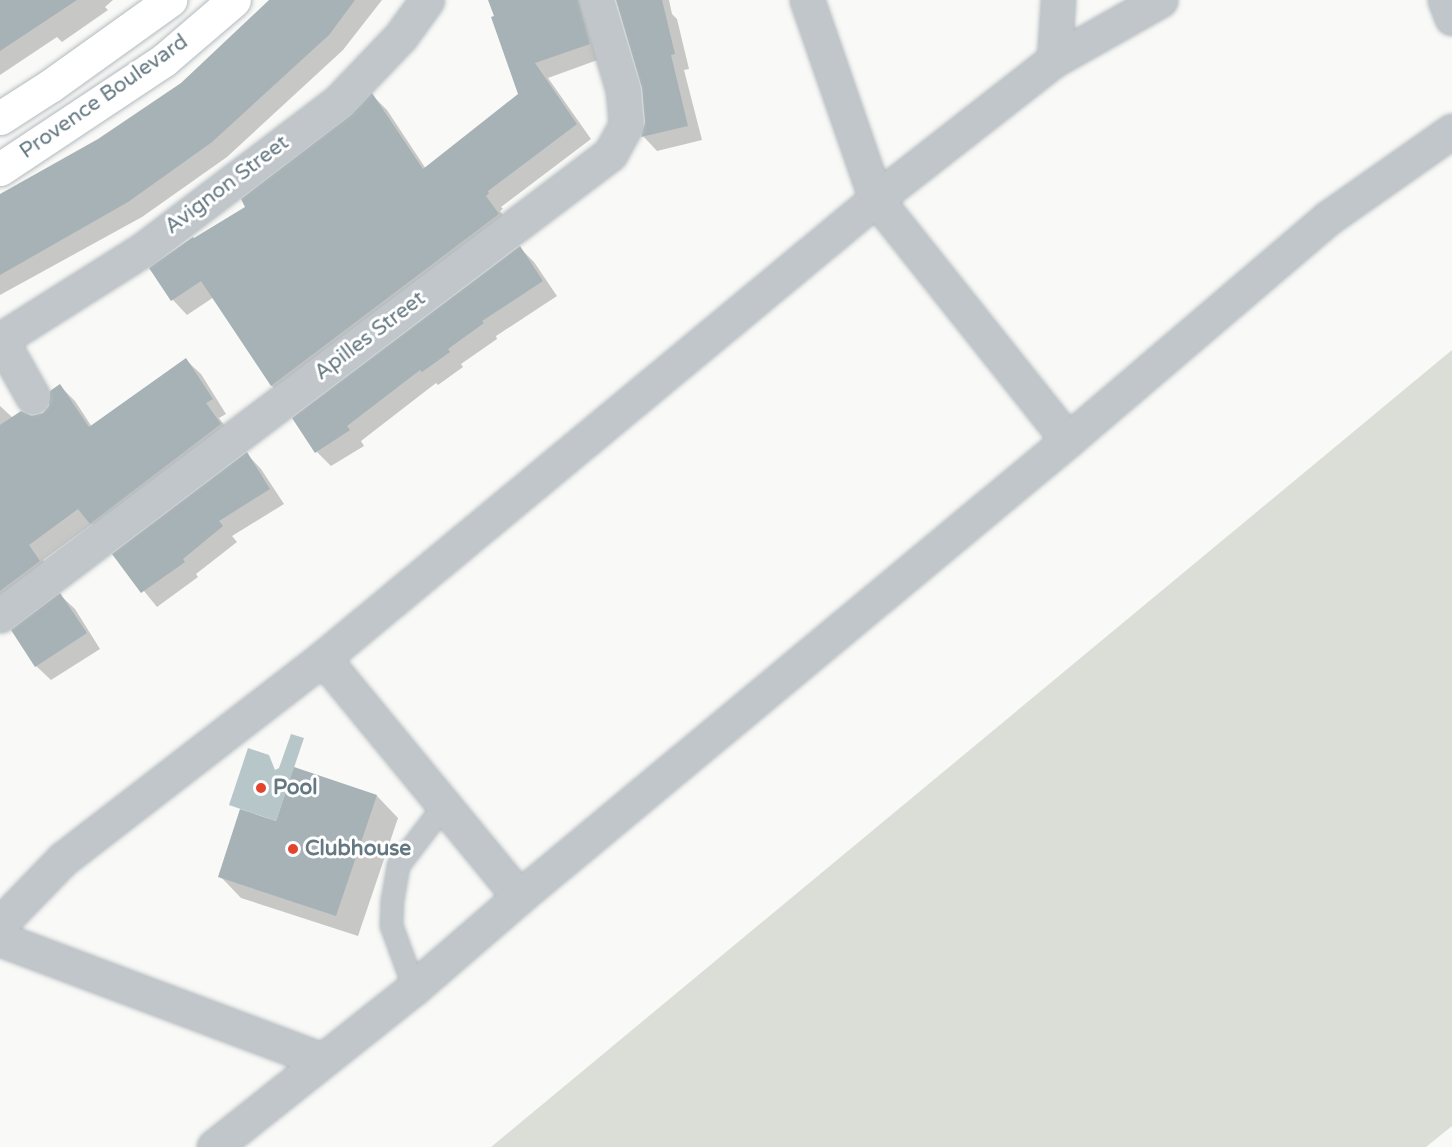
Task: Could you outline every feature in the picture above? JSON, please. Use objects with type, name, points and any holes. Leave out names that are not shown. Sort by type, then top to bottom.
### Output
[{"type":"street","name":"Provence Boulevard","points":[[0,118],[59,80],[170,0]]},
{"type":"street","name":"Provence Boulevard","points":[[0,169],[164,60],[234,0]]},
{"type":"street","name":"Avignon Street","points":[[1,340],[144,249],[340,100],[402,36],[427,0]]},
{"type":"street","name":"Apilles Street","points":[[0,615],[610,154],[626,125],[623,90],[596,0]]},
{"type":"street","points":[[807,0],[876,199],[1068,441]]},
{"type":"street","points":[[1054,60],[1058,0]]},
{"type":"street","points":[[0,924],[63,859],[323,658],[876,199],[1054,60],[1160,0]]},
{"type":"street","points":[[1445,0],[1452,18]]},
{"type":"street","points":[[214,1147],[414,988],[519,897],[1068,441],[1328,218],[1452,131]]},
{"type":"street","points":[[1,340],[33,397]]},
{"type":"street","points":[[323,658],[519,897]]},
{"type":"street","points":[[0,939],[322,1060]]},
{"type":"lane","points":[[414,988],[391,925],[392,900],[398,865],[444,806]]},
{"type":"shaded area","points":[[1452,350],[1452,1126],[1426,1147],[491,1147]]},
{"type":"shaded area","name":"Pool","points":[[291,734],[304,738],[276,821],[229,805],[248,748],[269,755],[275,770],[279,768]]},
{"type":"building","points":[[0,0],[77,0],[0,51]]},
{"type":"building","points":[[269,0],[355,0],[329,35],[212,142],[128,202],[0,275],[0,194],[98,139],[181,83]]},
{"type":"building","points":[[488,0],[578,0],[590,44],[535,63],[577,124],[488,191],[486,196],[499,214],[271,386],[201,281],[171,301],[149,268],[193,237],[245,207],[241,199],[351,115],[372,93],[423,169],[518,94],[491,17],[494,16]]},
{"type":"building","points":[[616,0],[662,0],[675,54],[671,55],[688,126],[641,137],[645,123],[642,88]]},
{"type":"building","points":[[520,246],[543,281],[482,321],[484,323],[448,349],[450,352],[422,372],[420,370],[347,426],[350,430],[315,453],[292,418]]},
{"type":"building","points":[[186,358],[213,399],[206,403],[221,424],[90,524],[78,509],[29,545],[40,561],[0,591],[0,425],[21,411],[32,416],[43,413],[49,406],[50,391],[60,384],[89,427]]},
{"type":"building","points":[[247,452],[270,489],[219,521],[223,526],[183,559],[185,562],[141,593],[112,554]]},
{"type":"building","points":[[60,593],[87,633],[35,667],[11,630]]},
{"type":"building","name":"Clubhouse","points":[[294,767],[377,795],[336,916],[218,877],[240,809],[276,821]]},
{"type":"place","name":"Pool","points":[[261,788]]},
{"type":"place","name":"Clubhouse","points":[[293,849]]}]
